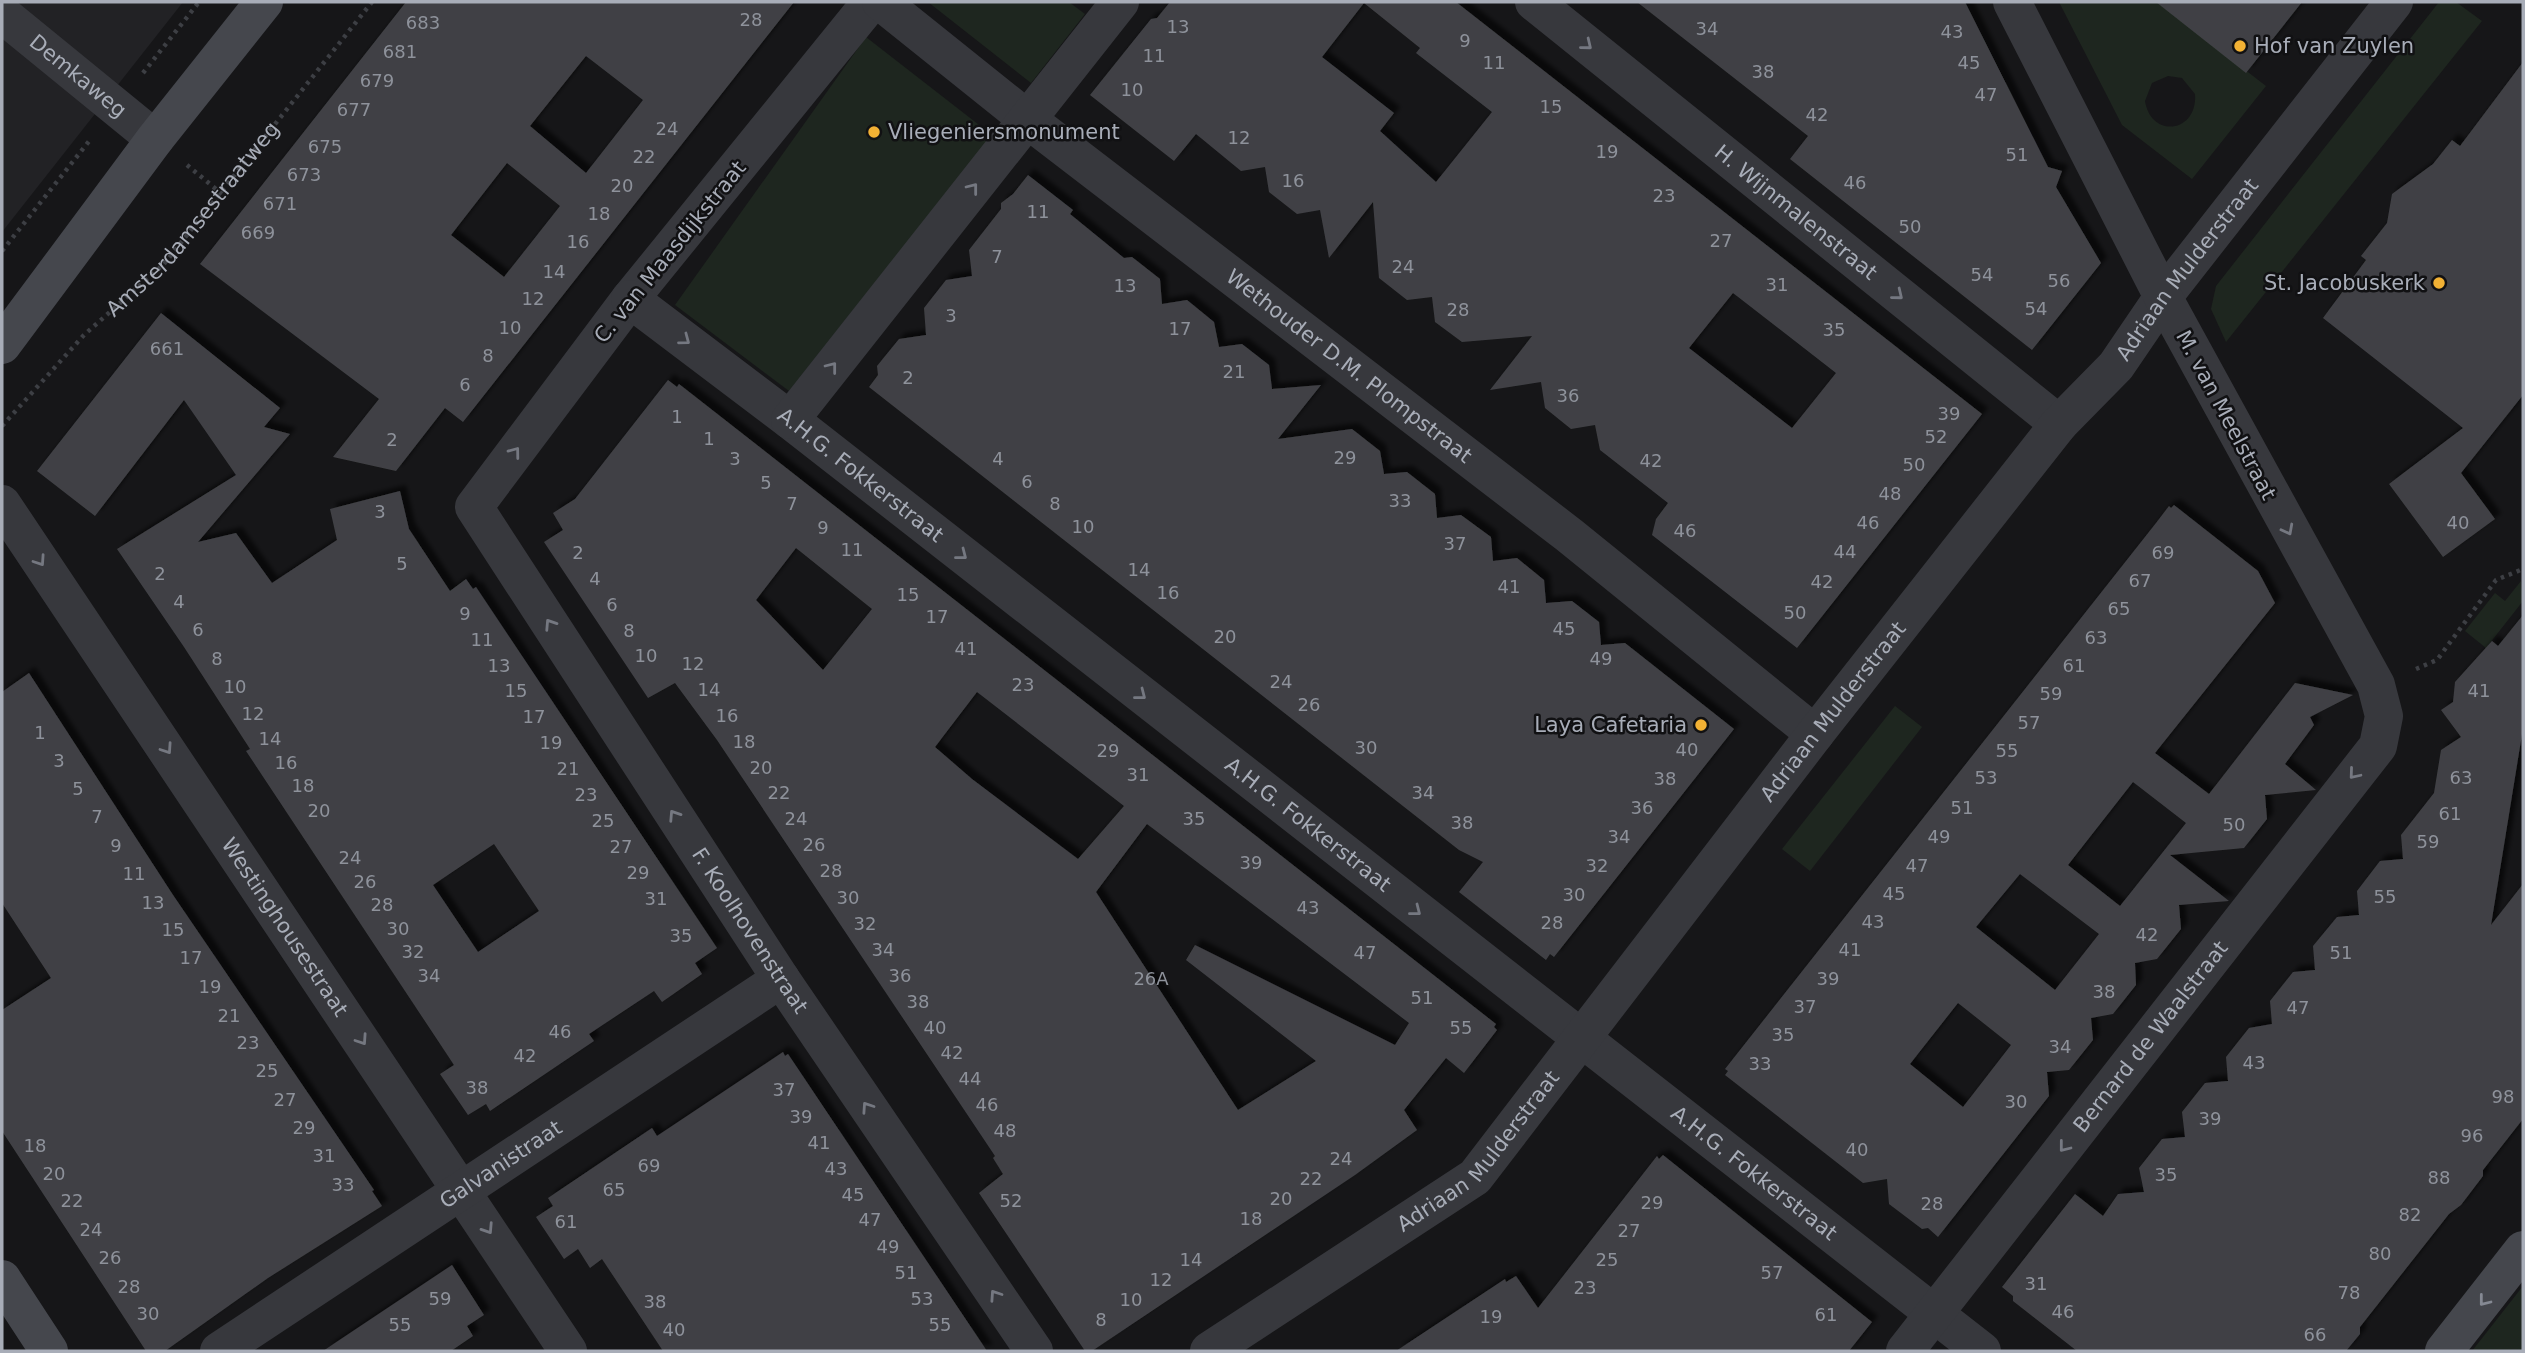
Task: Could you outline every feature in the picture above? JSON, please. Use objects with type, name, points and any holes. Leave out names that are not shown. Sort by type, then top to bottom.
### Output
[{"type":"main road","points":[[2,345],[155,139],[264,2]]},
{"type":"main road","points":[[2444,1351],[2523,1250]]},
{"type":"main road","points":[[2,1279],[50,1351]]},
{"type":"street","name":"C. van Maasdijkstraat","points":[[474,507],[630,299],[871,2]]},
{"type":"street","name":"Wethouder D.M. Plompstraat","points":[[881,2],[1027,119],[1569,536],[1815,734]]},
{"type":"street","points":[[790,420],[1120,2]]},
{"type":"street","name":"H. Wijnmalenstraat","points":[[1534,2],[2059,424]]},
{"type":"street","name":"M. van Meelstraat","points":[[2012,2],[2163,298],[2380,701]]},
{"type":"street","name":"Adriaan Mulderstraat","points":[[1209,1351],[1475,1177],[1815,734],[2059,424],[2116,366],[2163,298],[2393,2]]},
{"type":"street","name":"Demkaweg","points":[[2,14],[155,139]]},
{"type":"street","name":"A.H.G. Fokkerstraat","points":[[630,299],[790,420],[1982,1351]]},
{"type":"street","name":"Westinghousestraat","points":[[2,504],[568,1351]]},
{"type":"street","name":"F. Koolhovenstraat","points":[[474,507],[781,979],[1034,1351]]},
{"type":"street","name":"Bernard de Waalstraat","points":[[1905,1351],[2378,746],[2380,701]]},
{"type":"street","name":"Galvanistraat","points":[[219,1351],[781,979]]},
{"type":"path","name":"Amsterdamsestraatweg","points":[[2,426],[84,335],[164,264],[372,2]]},
{"type":"path","points":[[2380,701],[2437,660],[2497,580],[2523,569]]},
{"type":"shaded area","points":[[2,2],[183,2],[2,232]]},
{"type":"shaded area","points":[[928,2],[1069,2],[1085,14],[1031,83]]},
{"type":"shaded area","points":[[2059,2],[2157,2],[2266,86],[2192,179],[2122,125]],"holes":[[[2168,76],[2182,78],[2195,94],[2194,107],[2182,123],[2164,126],[2149,113],[2145,101],[2152,83]]]},
{"type":"shaded area","points":[[2439,2],[2456,2],[2482,21],[2226,342],[2211,309],[2216,286]]},
{"type":"shaded area","points":[[866,37],[992,135],[789,391],[675,305]]},
{"type":"shaded area","points":[[2521,581],[2523,601],[2486,648],[2465,631],[2495,593],[2505,601]]},
{"type":"shaded area","points":[[1895,706],[1922,727],[1810,871],[1782,849]]},
{"type":"shaded area","points":[[2523,1286],[2523,1351],[2472,1351]]},
{"type":"building","points":[[406,2],[794,2],[463,422],[445,408],[396,471],[333,457],[379,399],[200,264]],"holes":[[[586,56],[643,100],[586,173],[530,126]],[[507,163],[560,206],[504,277],[451,235]]]},
{"type":"building","points":[[1170,2],[1456,2],[1982,414],[1797,648],[1652,535],[1656,519],[1668,503],[1600,450],[1595,425],[1571,429],[1545,408],[1541,382],[1490,390],[1532,336],[1462,342],[1435,322],[1432,297],[1407,300],[1379,278],[1373,202],[1329,258],[1320,210],[1297,214],[1269,192],[1265,167],[1241,171],[1196,134],[1174,161],[1090,95],[1151,19],[1157,18]],"holes":[[[1364,3],[1420,48],[1416,53],[1492,112],[1436,182],[1380,131],[1394,113],[1322,57]],[[1733,293],[1836,373],[1792,428],[1689,348]]]},
{"type":"building","points":[[1637,2],[1965,2],[2048,167],[2062,171],[2056,187],[2101,263],[2032,350],[1790,159],[1808,136]]},
{"type":"building","name":"Hof van Zuylen","points":[[2156,2],[2302,2],[2246,73]]},
{"type":"building","name":"St. Jacobuskerk","points":[[2523,62],[2523,395],[2461,473],[2495,519],[2443,557],[2389,484],[2463,428],[2323,318],[2366,260],[2361,256],[2387,223],[2392,194],[2433,164],[2452,140],[2460,146]]},
{"type":"building","points":[[1028,175],[1073,210],[1070,214],[1124,258],[1132,257],[1160,279],[1162,304],[1187,300],[1214,322],[1219,347],[1242,344],[1269,365],[1272,389],[1321,385],[1278,439],[1352,429],[1380,451],[1384,474],[1407,472],[1435,494],[1437,518],[1461,515],[1491,537],[1493,561],[1517,558],[1544,580],[1546,603],[1572,601],[1599,622],[1601,645],[1625,643],[1734,729],[1554,957],[1550,954],[1546,960],[1459,892],[1483,862],[1459,850],[869,387],[878,375],[877,366],[899,339],[926,335],[924,308],[946,280],[972,276],[969,250],[1001,209],[1001,203],[1013,194]]},
{"type":"building","points":[[161,313],[280,408],[264,427],[290,434],[198,542],[236,533],[272,583],[337,540],[330,509],[400,491],[409,529],[450,591],[466,579],[473,589],[476,587],[717,948],[695,963],[702,974],[662,1002],[654,991],[589,1034],[594,1041],[490,1111],[486,1104],[468,1115],[440,1074],[454,1065],[246,751],[250,749],[184,647],[117,549],[236,475],[184,400],[95,516],[37,471]],"holes":[[[494,844],[539,911],[478,952],[433,885]]]},
{"type":"building","points":[[668,380],[677,387],[679,384],[1496,1024],[1494,1027],[1497,1030],[1464,1073],[1446,1058],[1404,1110],[1417,1130],[1355,1175],[1092,1351],[1085,1351],[979,1193],[1003,1174],[993,1158],[995,1156],[717,740],[675,683],[648,698],[544,542],[563,530],[553,513],[575,499]],"holes":[[[796,548],[872,609],[823,670],[756,600]],[[977,692],[1124,806],[1078,859],[972,779],[935,747]],[[1147,824],[1409,1023],[1395,1045],[1195,945],[1186,960],[1316,1061],[1238,1110],[1096,892]]]},
{"type":"building","points":[[2174,505],[2258,571],[2275,603],[2155,753],[2209,794],[2295,683],[2353,695],[2310,717],[2314,725],[2285,764],[2316,790],[2265,795],[2267,819],[2244,848],[2170,855],[2229,901],[2179,905],[2181,929],[2157,959],[2135,963],[2136,985],[2113,1014],[2091,1018],[2093,1040],[2069,1070],[2047,1072],[2049,1096],[1938,1237],[1928,1228],[1922,1229],[1889,1204],[1887,1179],[1863,1183],[1725,1075],[1728,1071],[1725,1069],[2169,506],[2171,508]],"holes":[[[2133,782],[2186,823],[2120,906],[2068,865]],[[2020,874],[2099,934],[2055,990],[1976,927]],[[1958,1003],[2011,1045],[1963,1107],[1910,1064]]]},
{"type":"building","points":[[2523,615],[2523,728],[2491,925],[2523,884],[2523,1119],[2483,1170],[2483,1176],[2461,1205],[2449,1214],[2360,1327],[2360,1334],[2346,1351],[2077,1351],[2013,1301],[2013,1296],[2002,1287],[2075,1194],[2103,1216],[2118,1194],[2144,1192],[2139,1168],[2162,1139],[2185,1137],[2182,1112],[2205,1083],[2228,1081],[2226,1057],[2249,1028],[2272,1024],[2270,1001],[2293,972],[2315,970],[2313,946],[2337,917],[2359,915],[2357,891],[2380,861],[2403,859],[2401,835],[2434,793],[2441,750],[2461,737],[2441,710],[2453,702],[2455,682],[2492,641],[2498,646]]},
{"type":"building","points":[[29,673],[173,895],[374,1190],[372,1191],[382,1206],[268,1278],[165,1351],[146,1351],[2,1131],[2,1010],[51,978],[2,903],[2,692]]},
{"type":"building","points":[[783,1052],[785,1056],[788,1054],[987,1351],[663,1351],[602,1259],[590,1268],[578,1249],[564,1259],[536,1217],[553,1206],[548,1198],[652,1128],[657,1136]]},
{"type":"building","points":[[1663,1155],[1872,1322],[1849,1351],[1396,1351],[1505,1279],[1506,1282],[1516,1276],[1538,1308],[1657,1156],[1659,1159]]},
{"type":"building","points":[[452,1265],[484,1315],[467,1326],[473,1336],[451,1351],[323,1351]]},
{"type":"place","name":"Hof van Zuylen","points":[[2240,46]]},
{"type":"place","name":"Vliegeniersmonument","points":[[874,132]]},
{"type":"place","name":"St. Jacobuskerk","points":[[2439,283]]},
{"type":"place","name":"Laya Cafetaria","points":[[1701,725]]}]
